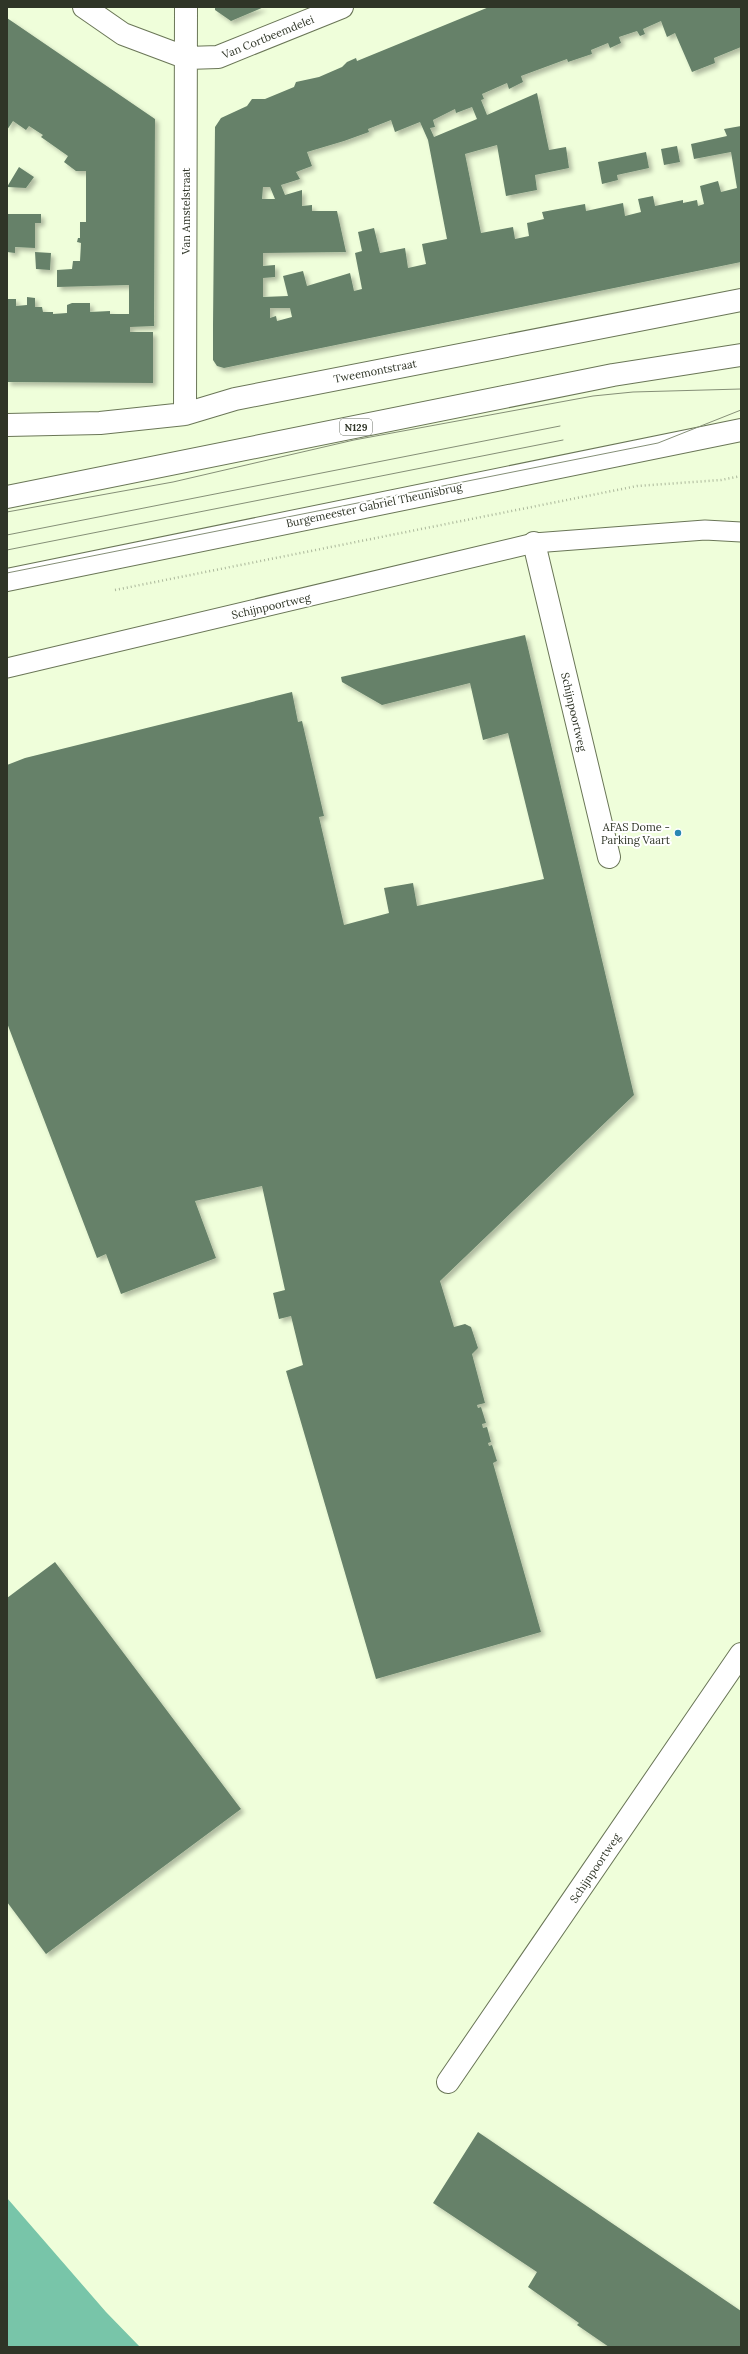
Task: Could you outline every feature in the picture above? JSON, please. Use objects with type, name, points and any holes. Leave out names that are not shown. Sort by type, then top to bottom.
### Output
[{"type":"street","name":"Van Cortbeemdelei","points":[[84,7],[123,34],[187,58],[218,58],[342,7]]},
{"type":"street","name":"Van Amstelstraat","points":[[184,414],[187,58],[186,7]]},
{"type":"street","name":"Tweemontstraat","points":[[7,425],[100,423],[184,414],[235,399],[741,300]]},
{"type":"street","name":"N129","points":[[7,497],[605,377],[741,356]]},
{"type":"street","name":"Burgemeester Gabriel Theunisbrug","points":[[7,580],[741,430]]},
{"type":"street","name":"Schijnpoortweg","points":[[534,543],[609,857]]},
{"type":"street","name":"Schijnpoortweg","points":[[448,2082],[741,1654]]},
{"type":"lane","name":"Schijnpoortweg","points":[[7,668],[534,543],[705,530],[741,532]]},
{"type":"path","points":[[108,591],[637,486],[722,480],[741,476]]},
{"type":"shaded area","points":[[7,2198],[106,2312],[140,2347],[7,2347]]},
{"type":"building","points":[[215,7],[264,7],[231,21],[215,10]]},
{"type":"building","points":[[489,7],[741,7],[741,47],[714,58],[715,63],[692,72],[675,33],[667,37],[661,21],[643,29],[645,34],[640,36],[637,31],[619,37],[621,43],[610,48],[608,43],[591,50],[592,54],[568,62],[567,59],[521,76],[523,82],[509,89],[507,83],[482,94],[484,99],[481,100],[487,115],[537,93],[549,150],[566,147],[569,168],[535,175],[537,190],[506,196],[497,145],[465,154],[481,233],[513,227],[515,239],[529,236],[527,223],[544,219],[542,212],[585,204],[586,211],[623,203],[625,216],[641,212],[638,199],[653,196],[655,206],[683,200],[683,203],[697,200],[698,206],[704,204],[700,186],[718,181],[721,192],[737,188],[731,152],[694,159],[691,144],[727,136],[724,129],[741,126],[741,262],[224,368],[217,366],[213,360],[215,127],[221,118],[247,106],[252,99],[265,99],[294,87],[296,82],[319,77],[342,67],[347,62],[356,58],[357,61]],"holes":[[[472,107],[477,119],[434,137],[430,128],[435,127],[433,120],[455,109],[456,113]],[[391,120],[395,132],[420,122],[428,140],[447,239],[422,244],[426,264],[408,268],[405,248],[380,253],[374,228],[358,232],[362,251],[355,253],[362,289],[354,291],[350,273],[307,286],[303,271],[283,276],[288,296],[263,297],[263,278],[275,277],[275,265],[263,266],[263,253],[346,252],[337,211],[312,211],[312,205],[302,206],[302,190],[285,195],[281,185],[300,179],[296,172],[312,166],[307,152],[369,132],[368,129]],[[263,187],[270,187],[275,199],[262,199]],[[270,308],[290,308],[292,317],[277,321],[276,316],[270,318]]]},
{"type":"building","points":[[7,18],[155,119],[154,326],[130,327],[130,332],[153,332],[153,383],[7,382],[7,299],[16,299],[16,306],[27,305],[27,297],[35,298],[35,307],[42,307],[43,312],[53,312],[53,314],[67,313],[67,305],[72,303],[90,303],[90,312],[110,311],[110,314],[129,314],[129,285],[57,287],[57,270],[72,269],[73,261],[80,261],[81,243],[77,242],[78,238],[80,238],[80,222],[86,222],[86,171],[76,171],[64,162],[68,156],[41,137],[43,135],[29,126],[26,130],[13,121],[7,130]]},
{"type":"building","points":[[677,146],[680,162],[664,165],[661,149]]},
{"type":"building","points":[[646,152],[649,168],[617,175],[618,180],[602,184],[598,162]]},
{"type":"building","points":[[19,167],[34,177],[26,188],[7,187]]},
{"type":"building","points":[[7,214],[41,214],[41,223],[35,223],[35,248],[15,247],[15,253],[7,252]]},
{"type":"building","points":[[35,252],[51,253],[50,270],[36,269]]},
{"type":"building","points":[[525,635],[634,1095],[440,1281],[454,1327],[465,1324],[471,1327],[478,1348],[472,1354],[485,1403],[477,1405],[478,1408],[481,1407],[486,1423],[482,1424],[483,1428],[487,1427],[491,1442],[488,1443],[489,1446],[492,1445],[497,1461],[493,1463],[541,1632],[376,1679],[286,1371],[303,1365],[291,1316],[279,1319],[273,1293],[285,1290],[262,1186],[195,1201],[216,1258],[121,1294],[106,1254],[97,1258],[7,1023],[7,765],[25,758],[292,692],[298,722],[302,721],[324,816],[319,817],[344,925],[389,913],[384,888],[413,883],[417,906],[544,879],[508,733],[483,740],[470,683],[382,705],[342,682],[341,677]]},
{"type":"building","points":[[55,1562],[241,1809],[46,1954],[7,1902],[7,1598]]},
{"type":"building","points":[[478,2132],[741,2311],[741,2347],[609,2347],[577,2325],[579,2323],[528,2287],[537,2272],[433,2203]]},
{"type":"tram line","points":[[7,512],[173,482],[354,440],[593,396],[633,392],[741,389]]},
{"type":"tram line","points":[[7,573],[658,443],[741,410]]},
{"type":"tram line","points":[[7,535],[560,426]]},
{"type":"tram line","points":[[7,550],[563,440]]},
{"type":"place","name":"AFAS Dome - Parking Vaart","points":[[678,833]]}]
